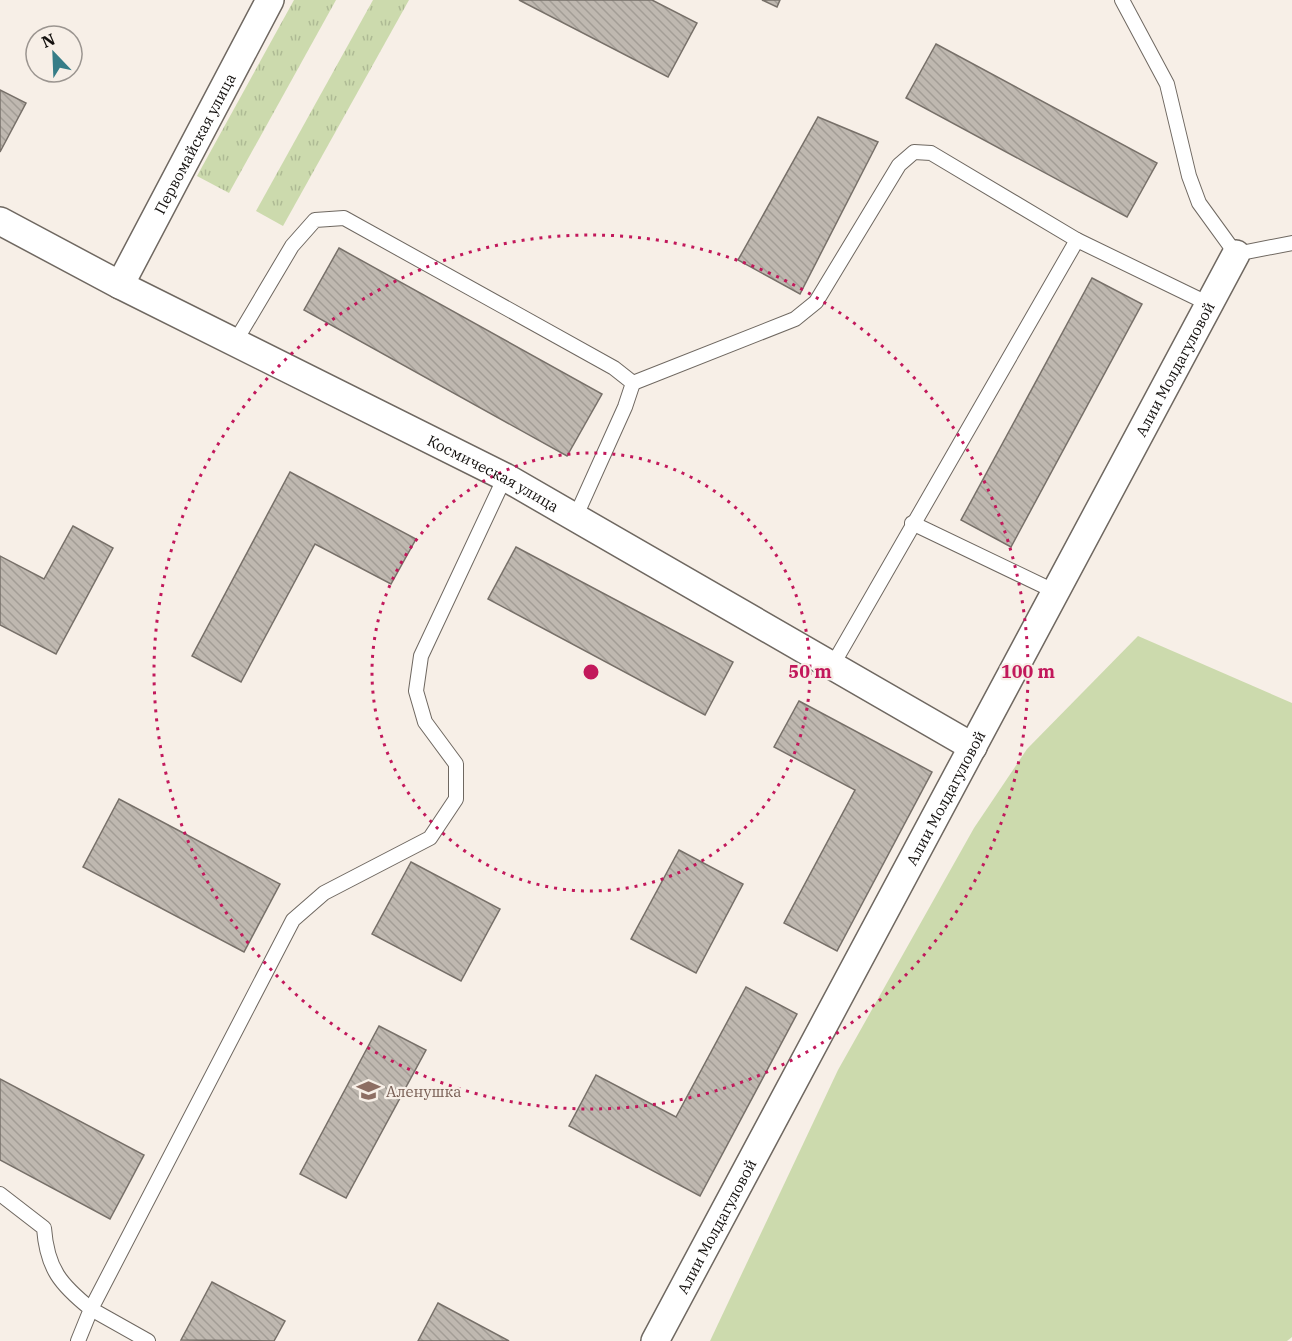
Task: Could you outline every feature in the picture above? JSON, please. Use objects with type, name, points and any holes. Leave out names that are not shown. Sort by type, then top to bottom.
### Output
[{"type":"street","name":"Первомайская улица","points":[[120,285],[270,0]]},
{"type":"street","name":"Космическая улица","points":[[0,221],[120,285],[505,477],[973,747]]},
{"type":"street","name":"Алии Молдагуловой","points":[[655,1341],[1236,254]]},
{"type":"lane","points":[[1122,0],[1167,84],[1189,176],[1199,203],[1236,254],[1292,243]]},
{"type":"lane","points":[[633,383],[795,319],[806,312],[816,302],[900,165],[914,152],[931,153],[1077,240],[1209,304]]},
{"type":"lane","points":[[235,342],[292,246],[315,220],[344,218],[614,368],[633,383]]},
{"type":"lane","points":[[832,666],[912,523],[1077,240]]},
{"type":"lane","points":[[575,518],[625,407],[633,383]]},
{"type":"lane","points":[[78,1341],[91,1309],[293,920],[324,893],[430,838],[456,799],[456,764],[425,722],[416,691],[421,656],[505,477]]},
{"type":"lane","points":[[912,523],[1056,592]]},
{"type":"lane","points":[[0,1194],[44,1228],[46,1251],[61,1284],[91,1309],[148,1341]]},
{"type":"green space","points":[[294,0],[336,0],[229,193],[197,176]]},
{"type":"green space","points":[[373,0],[409,0],[283,226],[256,211]]},
{"type":"green space","points":[[1138,636],[1292,703],[1292,1337],[1287,1341],[710,1341],[838,1070],[974,828],[1027,749]]},
{"type":"building","points":[[519,0],[652,0],[697,23],[668,77]]},
{"type":"building","points":[[762,0],[780,0],[777,7]]},
{"type":"building","points":[[936,44],[1157,163],[1127,217],[906,98]]},
{"type":"building","points":[[0,90],[26,103],[0,152]]},
{"type":"building","points":[[818,117],[878,142],[800,294],[738,260]]},
{"type":"building","points":[[339,248],[602,394],[567,456],[304,310]]},
{"type":"building","points":[[1092,278],[1142,304],[1011,547],[961,520]]},
{"type":"building","points":[[290,472],[416,539],[391,584],[315,544],[241,682],[192,656]]},
{"type":"building","points":[[73,526],[113,548],[56,654],[0,625],[0,556],[44,579]]},
{"type":"building","points":[[516,547],[733,662],[705,715],[488,599]]},
{"type":"building","points":[[799,701],[932,772],[837,951],[784,923],[855,790],[774,747]]},
{"type":"building","points":[[119,799],[280,884],[244,952],[83,867]]},
{"type":"building","points":[[679,850],[743,884],[696,973],[631,939]]},
{"type":"building","points":[[411,862],[500,909],[461,981],[372,934]]},
{"type":"building","points":[[746,987],[797,1014],[700,1196],[569,1126],[596,1075],[676,1117]]},
{"type":"building","points":[[379,1026],[426,1050],[346,1198],[300,1174]]},
{"type":"building","points":[[0,1079],[144,1155],[110,1219],[0,1160]]},
{"type":"building","points":[[212,1282],[285,1321],[274,1341],[181,1340]]},
{"type":"building","points":[[438,1303],[509,1341],[418,1341]]},
{"type":"place","name":"Аленушка","points":[[368,1091]]}]
